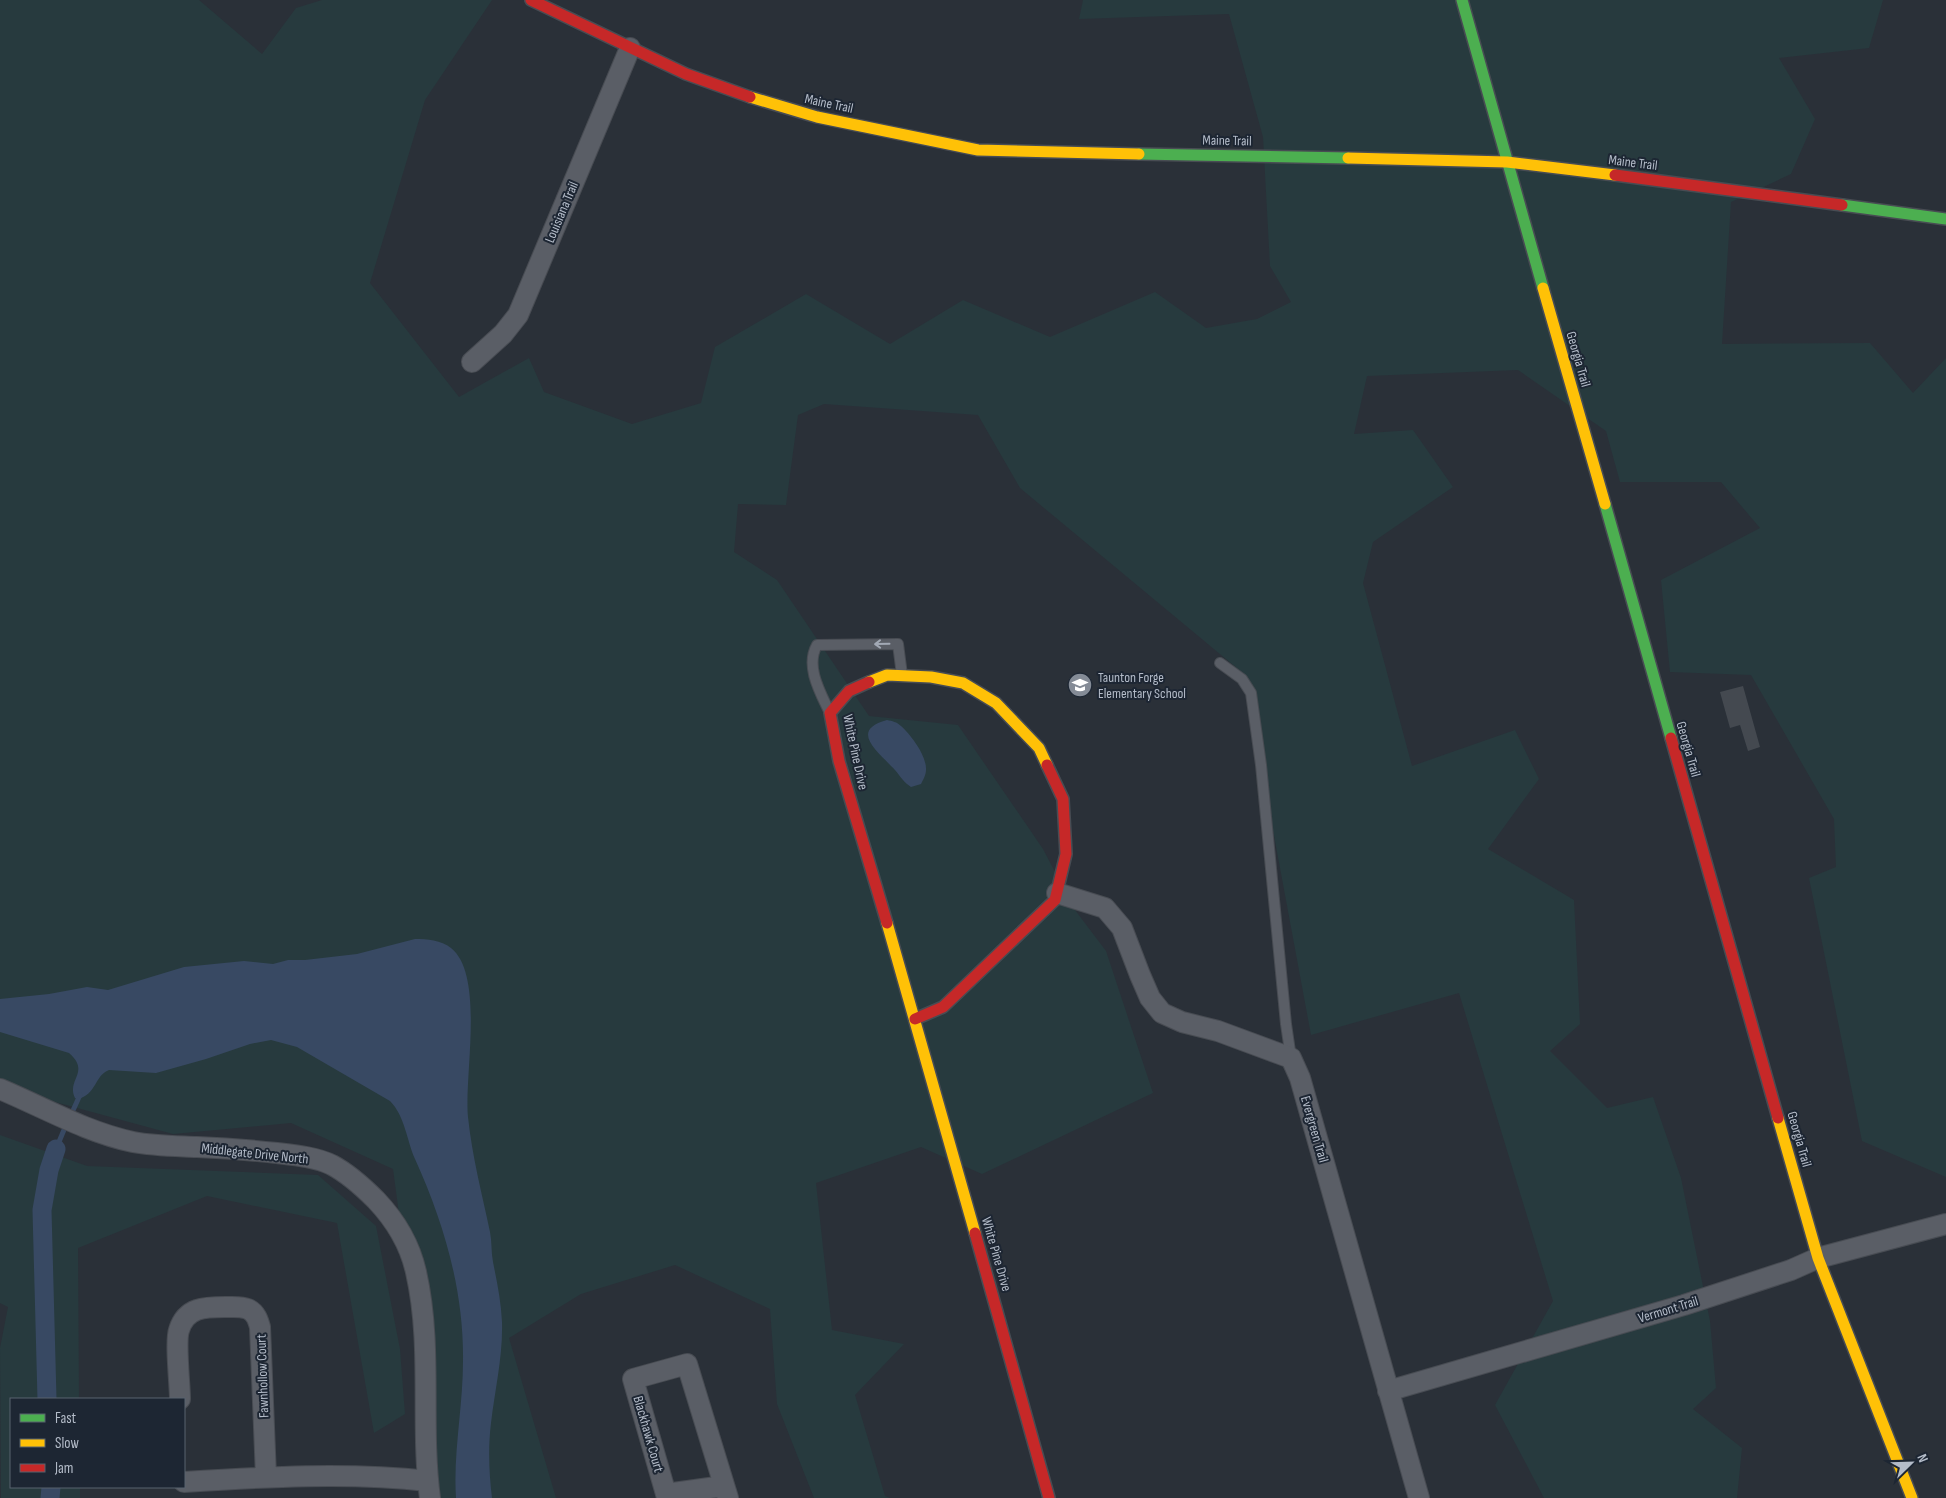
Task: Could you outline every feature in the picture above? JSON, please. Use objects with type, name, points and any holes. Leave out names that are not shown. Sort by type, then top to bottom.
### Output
[{"type":"street","name":"Maine Trail","points":[[531,0],[686,74],[782,108],[978,150],[1507,162],[1729,189],[1946,219]]},
{"type":"street","name":"Georgia Trail","points":[[1462,0],[1818,1258],[1912,1498]]},
{"type":"street","name":"Louisiana Trail","points":[[472,362],[503,334],[518,315],[630,48]]},
{"type":"street","name":"White Pine Drive","points":[[915,1019],[943,1007],[1055,900],[1066,854],[1063,799],[1039,748],[996,703],[963,683],[931,677],[888,675],[849,691],[830,713],[840,761],[915,1019],[1049,1498]]},
{"type":"street","points":[[1057,893],[1105,908],[1122,928],[1150,998],[1162,1013],[1182,1022],[1218,1031],[1291,1058]]},
{"type":"street","name":"Evergreen Trail","points":[[1291,1058],[1300,1078],[1418,1498]]},
{"type":"street","name":"Middlegate Drive North","points":[[0,1089],[77,1125],[116,1138],[155,1145],[292,1154],[330,1164],[358,1182],[394,1222],[412,1255],[425,1334],[427,1376],[424,1418],[429,1490]]},
{"type":"street","name":"Vermont Trail","points":[[1388,1391],[1684,1305],[1791,1270],[1818,1258],[1946,1224]]},
{"type":"street","name":"Fawnhollow Court","points":[[180,1398],[178,1332],[184,1318],[192,1311],[204,1307],[240,1307],[249,1309],[256,1316],[260,1327],[266,1477]]},
{"type":"street","name":"Blackhawk Court","points":[[687,1364],[726,1492],[666,1494],[633,1379],[687,1364]]},
{"type":"street","points":[[185,1482],[266,1477],[359,1476],[429,1490]]},
{"type":"lane","points":[[830,713],[816,684],[812,653],[817,646],[898,644],[902,676]]},
{"type":"lane","points":[[1220,663],[1242,679],[1251,693],[1261,765],[1286,1024],[1291,1058]]},
{"type":"green space","points":[[0,0],[199,0],[262,54],[296,8],[322,0],[492,0],[425,100],[370,283],[459,397],[529,358],[544,392],[632,424],[701,403],[715,347],[806,294],[890,344],[963,300],[1050,337],[1155,292],[1206,328],[1257,319],[1291,302],[1270,266],[1263,137],[1229,14],[1079,19],[1083,0],[1883,0],[1869,48],[1779,58],[1815,119],[1791,174],[1731,202],[1722,344],[1870,343],[1913,393],[1946,358],[1946,1177],[1862,1141],[1809,878],[1836,867],[1834,819],[1751,675],[1670,672],[1661,580],[1760,528],[1721,482],[1620,482],[1606,431],[1518,370],[1367,376],[1354,434],[1413,430],[1453,487],[1373,542],[1363,583],[1412,766],[1515,730],[1539,779],[1488,849],[1574,900],[1580,1024],[1550,1051],[1607,1108],[1653,1097],[1681,1178],[1710,1321],[1716,1388],[1693,1409],[1742,1448],[1737,1498],[1544,1498],[1495,1405],[1553,1301],[1459,993],[1311,1035],[1244,674],[1020,488],[978,415],[824,404],[798,415],[786,505],[738,504],[734,552],[777,580],[869,716],[958,725],[1043,849],[1075,910],[1106,951],[1153,1093],[982,1174],[921,1147],[816,1183],[832,1330],[904,1344],[855,1395],[885,1496],[890,1498],[814,1498],[777,1404],[770,1309],[675,1265],[581,1294],[509,1338],[556,1498],[437,1498],[393,1169],[291,1123],[173,1134],[0,1087]]},
{"type":"green space","points":[[0,1135],[87,1166],[318,1175],[376,1226],[400,1349],[405,1414],[374,1433],[337,1223],[207,1196],[78,1248],[79,1398],[10,1398],[10,1488],[80,1488],[80,1498],[1,1498],[0,1348],[8,1307],[0,1303]]},
{"type":"water","points":[[887,720],[901,726],[914,740],[921,752],[926,764],[926,770],[921,784],[911,787],[907,784],[873,747],[868,735],[870,729],[876,724]]},
{"type":"water","points":[[415,939],[438,942],[451,948],[461,961],[467,980],[471,1027],[468,1117],[490,1232],[502,1322],[500,1360],[489,1442],[492,1498],[456,1498],[455,1481],[463,1361],[460,1309],[456,1283],[435,1208],[412,1152],[402,1121],[390,1101],[297,1047],[271,1040],[250,1044],[156,1073],[109,1070],[100,1076],[89,1093],[78,1099],[75,1098],[73,1086],[78,1066],[69,1053],[0,1032],[0,999],[49,994],[87,987],[108,990],[184,967],[244,961],[273,964],[288,960],[357,954]]},
{"type":"building","points":[[1743,686],[1760,747],[1748,751],[1740,725],[1730,728],[1720,692]]},
{"type":"waterway","points":[[70,1117],[80,1095]]},
{"type":"waterway","points":[[56,1149],[66,1125]]},
{"type":"waterway","points":[[47,1398],[42,1210],[49,1170],[56,1149]]},
{"type":"waterway","points":[[50,1498],[51,1488]]},
{"type":"traffic: fast","points":[[1462,0],[1543,288]]},
{"type":"traffic: fast","points":[[1139,154],[1348,158]]},
{"type":"traffic: fast","points":[[1842,205],[1946,219]]},
{"type":"traffic: fast","points":[[1605,504],[1671,738]]},
{"type":"traffic: slow","points":[[750,97],[817,117],[978,150],[1139,154]]},
{"type":"traffic: slow","points":[[1348,158],[1507,162],[1615,175]]},
{"type":"traffic: slow","points":[[1543,288],[1605,504]]},
{"type":"traffic: slow","points":[[869,682],[887,675],[931,677],[963,683],[996,703],[1039,748],[1047,765]]},
{"type":"traffic: slow","points":[[887,923],[975,1233]]},
{"type":"traffic: slow","points":[[1778,1118],[1818,1258],[1912,1498]]},
{"type":"traffic: jam","points":[[531,0],[686,74],[750,97]]},
{"type":"traffic: jam","points":[[1615,175],[1842,205]]},
{"type":"traffic: jam","points":[[869,682],[849,691],[830,713],[839,761],[887,923]]},
{"type":"traffic: jam","points":[[1671,738],[1778,1118]]},
{"type":"traffic: jam","points":[[915,1019],[943,1007],[1055,900],[1066,854],[1063,799],[1047,765]]},
{"type":"traffic: jam","points":[[975,1233],[1049,1498]]},
{"type":"place","name":"Taunton Forge Elementary School","points":[[1080,685]]}]
